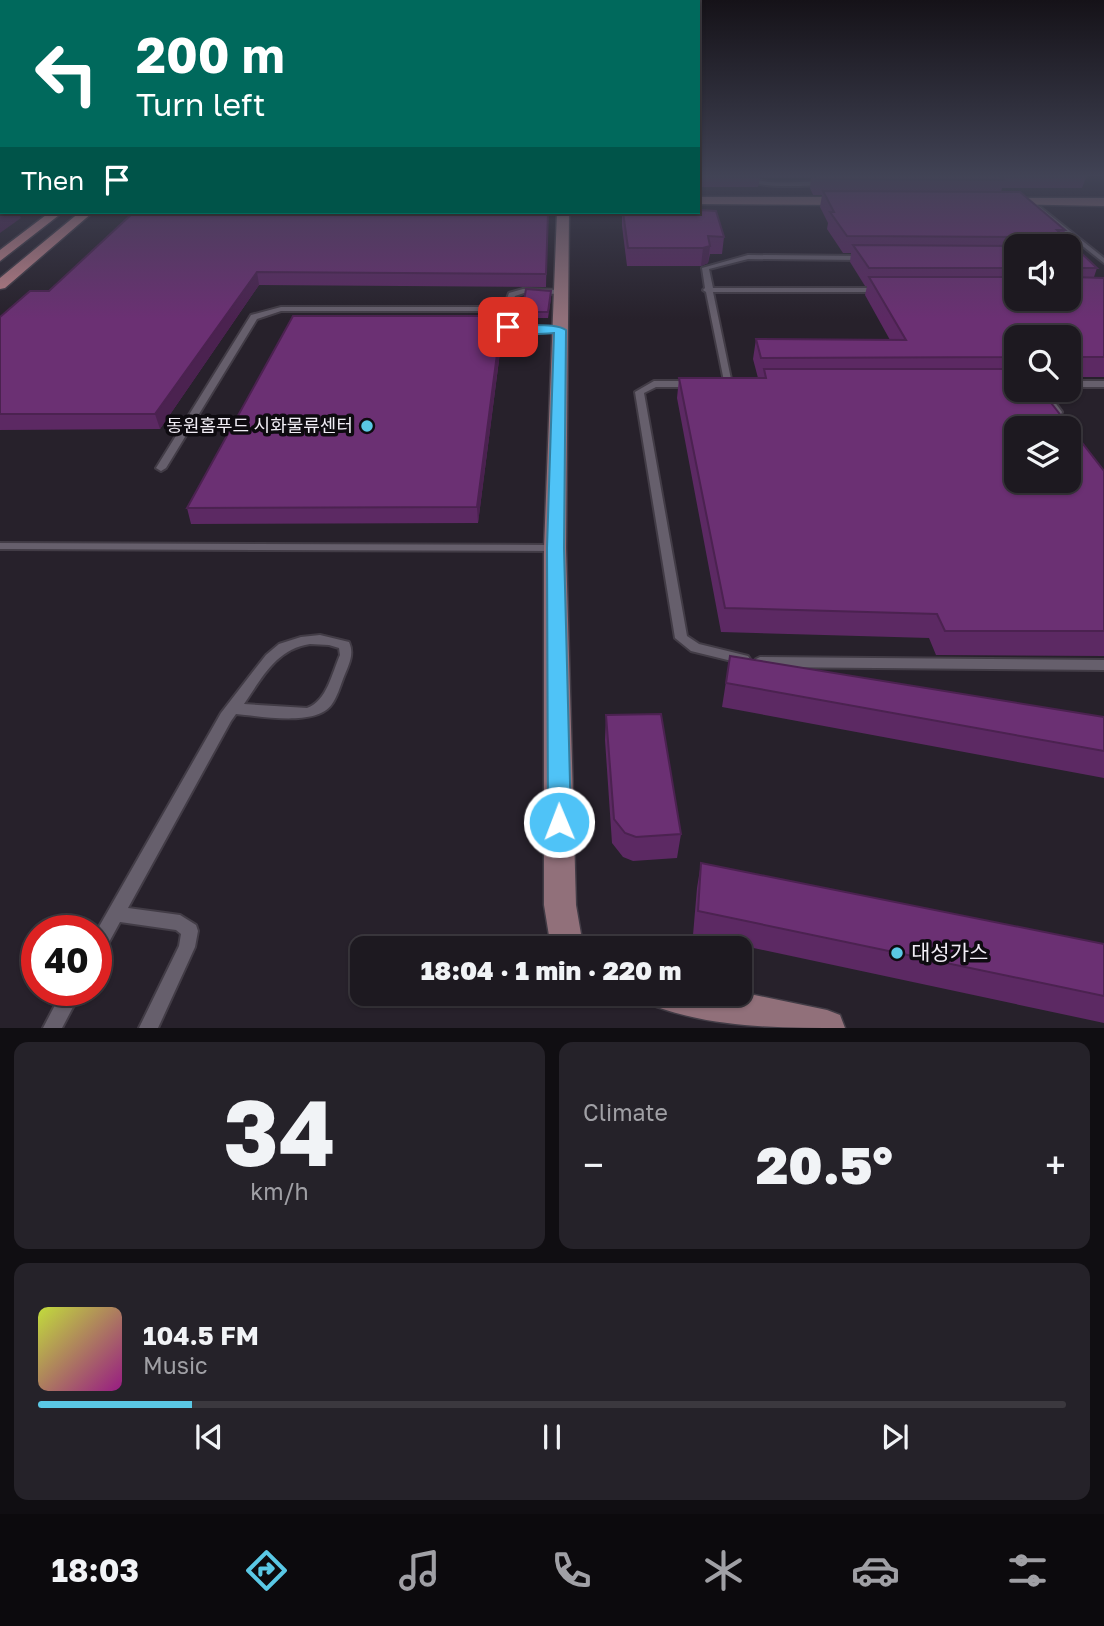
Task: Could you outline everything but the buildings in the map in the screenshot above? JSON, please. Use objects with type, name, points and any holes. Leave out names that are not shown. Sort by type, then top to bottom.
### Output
[{"type":"main road","points":[[0,257],[43,223]]},
{"type":"main road","points":[[0,285],[74,223]]},
{"type":"street","points":[[563,223],[555,548],[560,905],[564,936]]},
{"type":"street","points":[[725,1006],[827,1027]]},
{"type":"lane","points":[[1057,223],[1103,260]]},
{"type":"lane","points":[[728,384],[707,290],[705,268],[738,258],[869,258]]},
{"type":"lane","points":[[1091,260],[1103,260]]},
{"type":"lane","points":[[707,290],[882,290]]},
{"type":"lane","points":[[560,330],[513,330],[502,321],[509,297],[517,293],[561,292]]},
{"type":"lane","points":[[161,468],[254,317],[262,313],[281,309],[506,309]]},
{"type":"lane","points":[[703,384],[654,384],[639,392],[681,638],[695,648],[726,657],[768,663],[1104,665]]},
{"type":"lane","points":[[716,384],[742,384]]},
{"type":"lane","points":[[1081,384],[1104,384]]},
{"type":"lane","points":[[1050,402],[1061,416]]},
{"type":"lane","points":[[0,546],[555,548]]},
{"type":"lane","points":[[112,921],[233,709],[277,651],[306,640],[336,641],[345,645],[346,655],[327,702],[319,709],[307,713],[233,709]]},
{"type":"lane","points":[[116,914],[180,923],[190,932],[187,947],[148,1027]]},
{"type":"lane","points":[[52,1027],[64,1006]]},
{"type":"place","name":"동원홈푸드 시화물류센터","points":[[367,426]]},
{"type":"place","name":"대성가스","points":[[897,953]]},
{"type":"route","points":[[508,327],[513,330],[560,330],[555,548],[559,822]]}]
